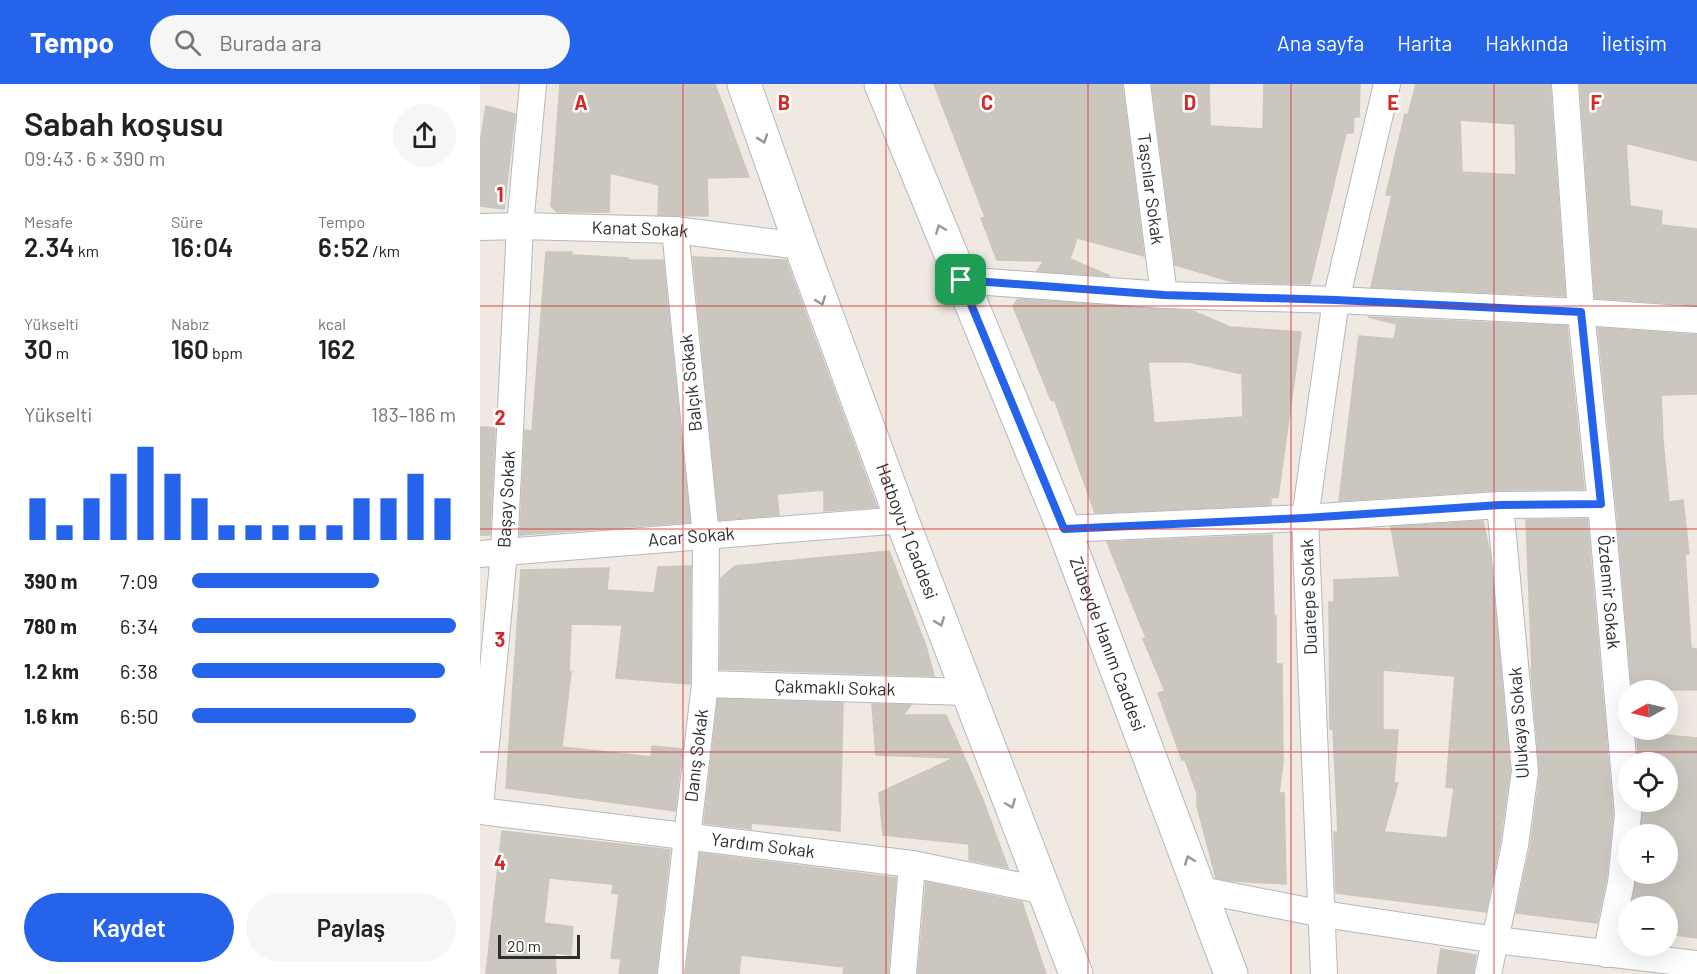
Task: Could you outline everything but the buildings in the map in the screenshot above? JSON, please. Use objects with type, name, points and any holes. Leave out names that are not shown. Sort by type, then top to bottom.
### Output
[{"type":"main road","name":"Hatboyu-1 Caddesi","points":[[744,84],[801,246],[966,692],[1076,974]]},
{"type":"main road","name":"Zübeyde Hanım Caddesi","points":[[881,84],[1064,529],[1231,974]]},
{"type":"street","name":"Başay Sokak","points":[[480,806],[492,553],[530,84]]},
{"type":"street","name":"Taşcılar Sokak","points":[[1137,84],[1164,295]]},
{"type":"street","name":"Duatepe Sokak","points":[[1324,974],[1305,518],[1336,300],[1387,84]]},
{"type":"street","name":"Özdemir Sokak","points":[[1565,84],[1581,312],[1601,504],[1628,814],[1621,883],[1606,954]]},
{"type":"street","name":"Kanat Sokak","points":[[480,226],[675,230],[801,246]]},
{"type":"street","name":"Balçık Sokak","points":[[675,230],[706,536]]},
{"type":"street","points":[[961,280],[1164,295],[1336,300],[1697,320]]},
{"type":"street","points":[[1064,529],[1305,518],[1500,505],[1601,504]]},
{"type":"street","name":"Ulukaya Sokak","points":[[1488,974],[1515,845],[1525,771],[1500,505]]},
{"type":"street","name":"Acar Sokak","points":[[492,553],[902,520]]},
{"type":"street","name":"Danış Sokak","points":[[671,974],[705,684],[706,536]]},
{"type":"street","name":"Çakmaklı Sokak","points":[[705,684],[966,692]]},
{"type":"street","name":"Yardım Sokak","points":[[480,811],[912,864],[1045,891]]},
{"type":"street","points":[[903,974],[912,864]]},
{"type":"street","points":[[1201,890],[1323,914],[1496,940],[1697,964]]},
{"type":"route","points":[[961,280],[1164,295],[1336,300],[1581,312],[1601,504],[1500,505],[1305,518],[1064,529],[961,280]]}]
